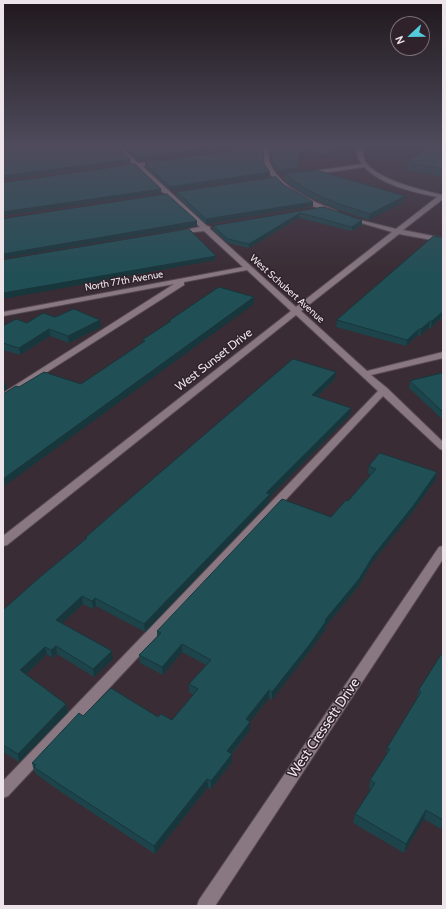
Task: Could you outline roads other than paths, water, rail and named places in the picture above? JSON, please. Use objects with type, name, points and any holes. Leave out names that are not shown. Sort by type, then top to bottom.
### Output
[{"type":"street","name":"West Schubert Avenue","points":[[162,189],[208,228],[248,268],[384,390],[443,446]]},
{"type":"street","points":[[290,189],[324,208],[352,219],[396,231],[443,240]]},
{"type":"street","points":[[415,189],[442,197]]},
{"type":"street","name":"West Sunset Drive","points":[[3,542],[396,231],[442,197]]},
{"type":"street","points":[[309,210],[324,208]]},
{"type":"street","points":[[166,235],[208,228]]},
{"type":"street","name":"North 77th Avenue","points":[[3,314],[248,268]]},
{"type":"street","points":[[3,398],[185,280]]},
{"type":"street","points":[[366,374],[443,355]]},
{"type":"street","points":[[3,791],[384,390]]},
{"type":"street","name":"West Cressett Drive","points":[[205,906],[443,550]]}]
